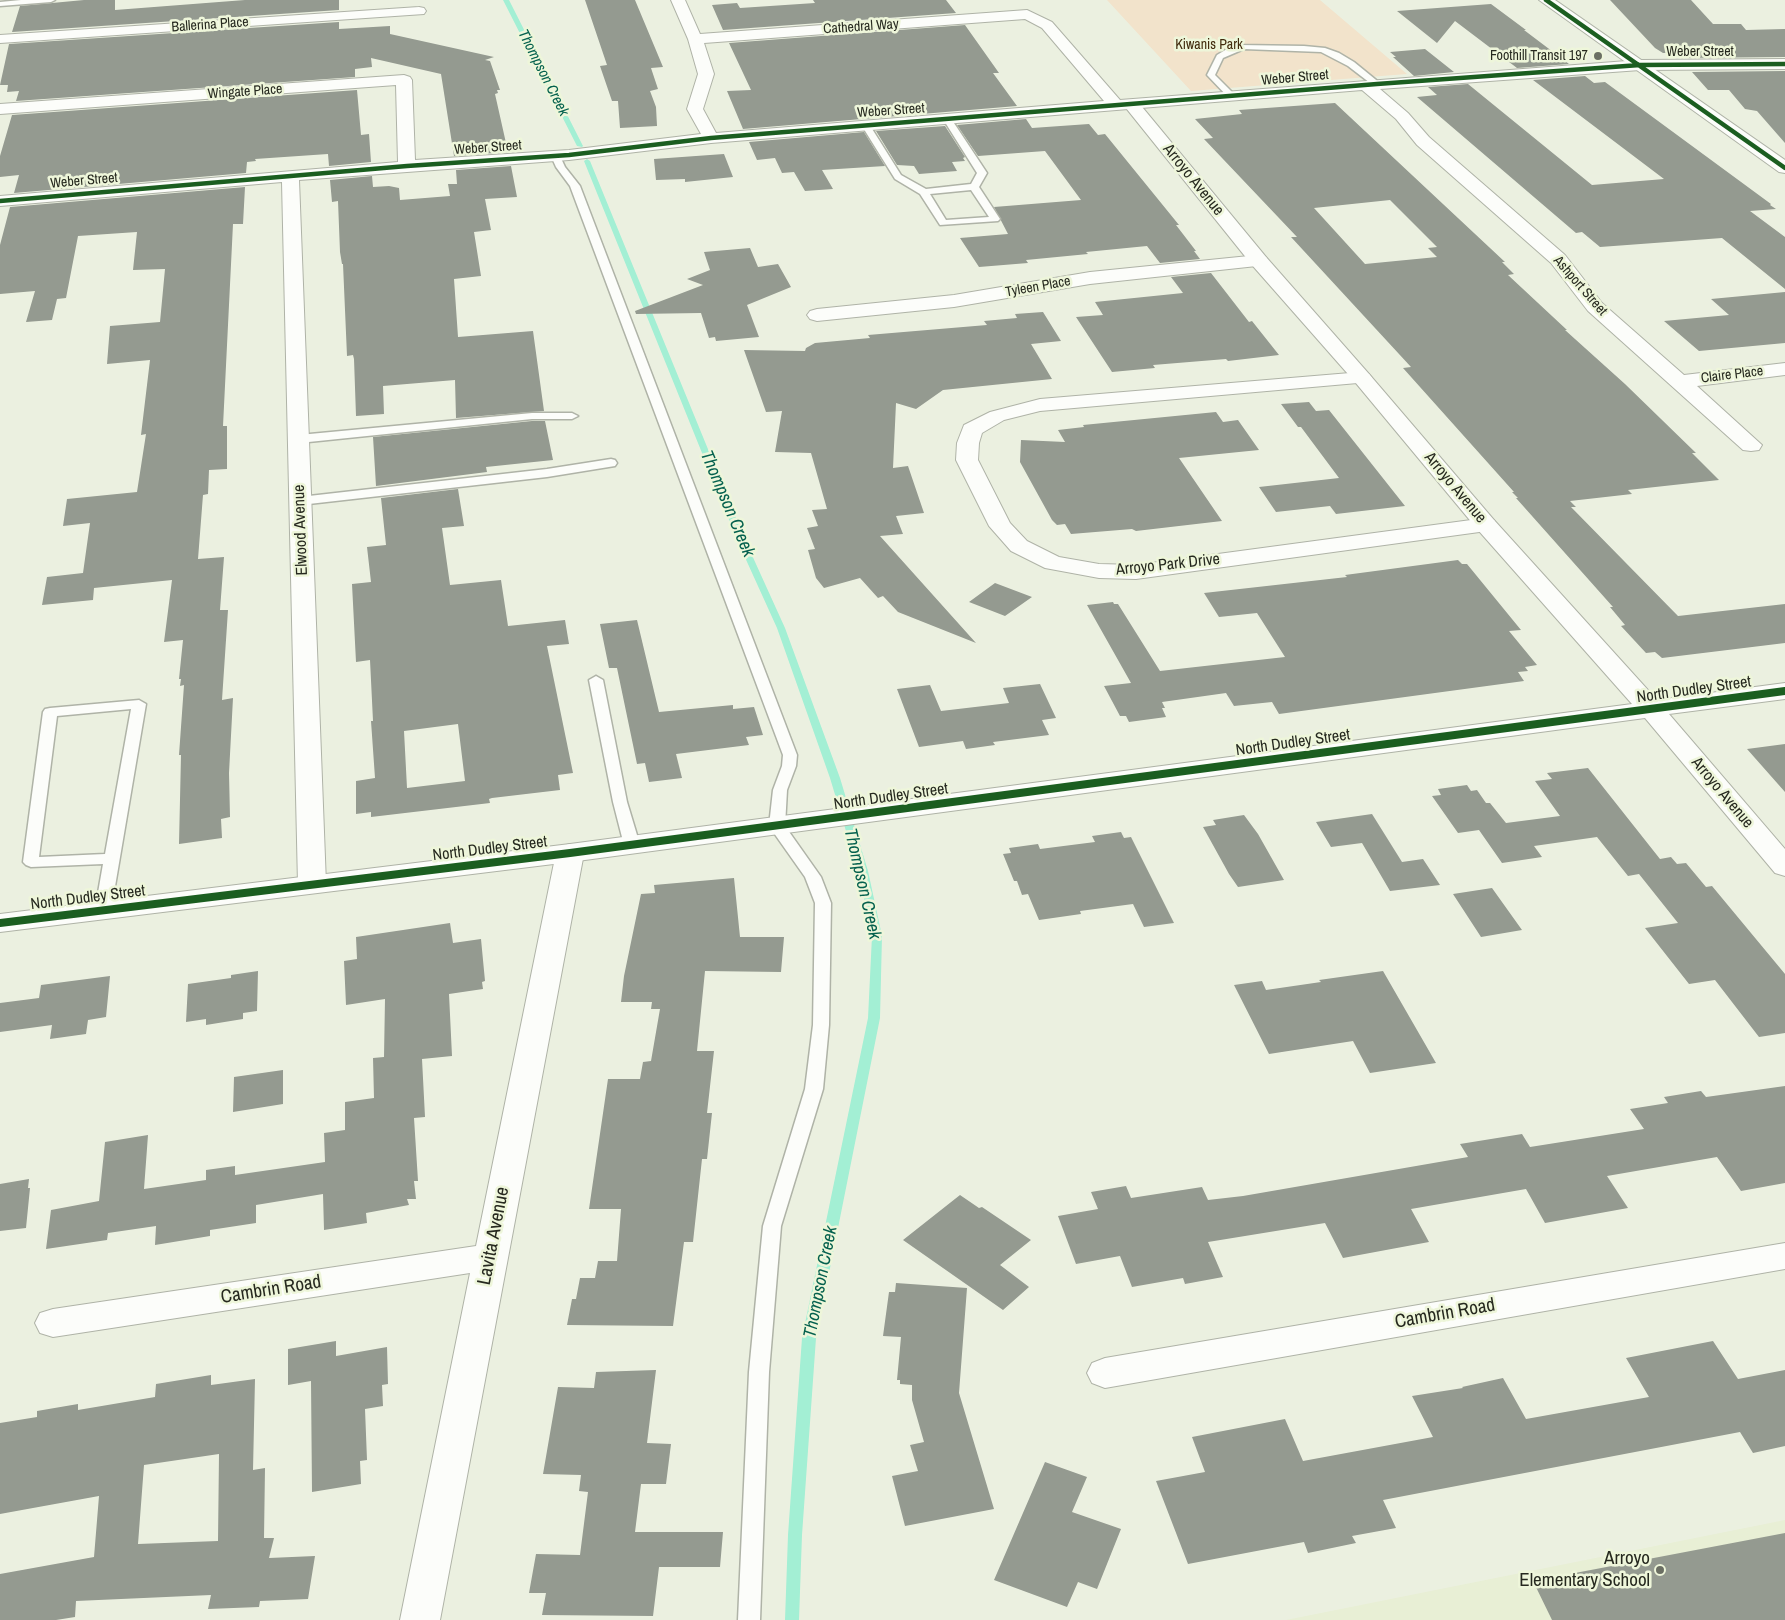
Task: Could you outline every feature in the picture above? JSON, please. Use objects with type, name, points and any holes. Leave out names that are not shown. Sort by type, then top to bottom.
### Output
[{"type":"street","points":[[678,0],[695,39],[706,74],[695,109],[711,138]]},
{"type":"street","points":[[1546,0],[1785,168]]},
{"type":"street","name":"Ballerina Place","points":[[0,39],[419,11]]},
{"type":"street","name":"Cathedral Way","points":[[695,39],[1027,14]]},
{"type":"street","name":"Arroyo Avenue","points":[[1027,14],[1047,25],[1124,106],[1362,378],[1486,525],[1652,710],[1785,867]]},
{"type":"street","name":"Weber Street","points":[[0,200],[407,166],[556,156],[711,138],[1124,106],[1372,84],[1640,65],[1785,64]]},
{"type":"street","name":"Wingate Place","points":[[0,109],[404,80],[407,166]]},
{"type":"street","name":"Ashport Street","points":[[1372,84],[1423,141],[1558,259],[1595,307],[1751,445]]},
{"type":"street","name":"Elwood Avenue","points":[[290,176],[312,884]]},
{"type":"street","name":"Tyleen Place","points":[[817,315],[954,302],[1090,278],[1259,261]]},
{"type":"street","name":"Claire Place","points":[[1680,382],[1785,369]]},
{"type":"street","name":"Arroyo Park Drive","points":[[1362,378],[1040,405],[996,416],[972,430],[968,443],[967,460],[1000,526],[1019,546],[1053,563],[1099,571],[1136,572],[1486,525]]},
{"type":"street","name":"North Dudley Street","points":[[0,923],[570,853],[1785,692]]},
{"type":"street","name":"Lavita Avenue","points":[[420,1620],[570,853]]},
{"type":"street","name":"Cambrin Road","points":[[1105,1373],[1785,1256]]},
{"type":"street","name":"Cambrin Road","points":[[53,1323],[490,1257]]},
{"type":"lane","points":[[0,4],[51,0]]},
{"type":"lane","points":[[1232,96],[1211,75],[1220,56],[1243,47],[1322,50],[1336,55],[1351,64],[1372,84]]},
{"type":"lane","points":[[947,120],[982,173],[974,187]]},
{"type":"lane","points":[[866,126],[898,177],[924,192],[943,223],[995,219],[974,187]]},
{"type":"lane","points":[[556,156],[561,167],[575,186],[790,755],[789,766],[780,790],[776,826],[813,877],[823,903],[821,1025],[814,1089],[772,1226],[759,1372],[749,1620]]},
{"type":"lane","points":[[924,192],[974,187]]},
{"type":"lane","points":[[298,439],[532,416],[572,416]]},
{"type":"lane","points":[[300,501],[547,473],[611,463]]},
{"type":"lane","points":[[596,680],[620,802],[632,844]]},
{"type":"lane","points":[[103,910],[112,859],[139,704],[50,712],[31,862],[112,859]]},
{"type":"shaded area","name":"Arroyo Elementary School","points":[[1785,1520],[1785,1620],[1286,1620]]},
{"type":"green space","name":"Kiwanis Park","points":[[1107,0],[1320,0],[1407,74],[1191,91]]},
{"type":"building","points":[[84,0],[115,0],[115,10],[245,0],[339,0],[339,10],[12,32],[20,6]]},
{"type":"building","points":[[585,0],[635,0],[663,67],[651,68],[658,89],[650,91],[656,107],[657,126],[620,128],[618,101],[612,101],[600,66],[607,65]]},
{"type":"building","points":[[813,0],[946,0],[956,13],[723,30],[712,5],[737,3],[740,8],[815,3]]},
{"type":"building","points":[[1610,0],[1691,0],[1713,24],[1741,24],[1746,30],[1785,29],[1785,57],[1680,58],[1676,53],[1663,53],[1655,48]]},
{"type":"building","points":[[1491,4],[1569,64],[1517,68],[1455,21],[1437,43],[1397,11]]},
{"type":"building","points":[[339,22],[339,29],[390,26],[390,34],[494,57],[485,60],[490,61],[500,90],[497,90],[498,93],[495,94],[508,152],[454,156],[441,74],[371,58],[372,67],[355,69],[355,77],[16,101],[19,91],[7,92],[8,85],[0,85],[9,44]]},
{"type":"building","points":[[965,25],[999,73],[993,73],[1017,106],[743,129],[727,91],[751,90],[729,43]]},
{"type":"building","points":[[1425,49],[1454,72],[1414,76],[1390,52]]},
{"type":"building","points":[[1785,71],[1785,143],[1757,111],[1745,109],[1729,90],[1708,90],[1692,72]]},
{"type":"building","points":[[1585,76],[1594,83],[1605,82],[1776,209],[1750,211],[1785,237],[1785,289],[1722,238],[1600,247],[1582,232],[1576,233],[1417,97],[1437,95],[1428,87],[1468,84],[1592,185],[1664,179],[1533,80]]},
{"type":"building","points":[[357,90],[361,135],[369,134],[371,162],[329,166],[328,154],[255,159],[256,161],[247,162],[246,173],[14,193],[19,175],[0,177],[0,156],[12,115]]},
{"type":"building","points":[[1335,103],[1505,262],[1502,262],[1514,274],[1508,275],[1625,384],[1696,453],[1692,453],[1719,480],[1628,490],[1632,494],[1570,501],[1576,507],[1571,507],[1678,616],[1785,604],[1785,643],[1662,658],[1655,652],[1646,653],[1621,626],[1625,625],[1610,607],[1613,607],[1516,498],[1518,498],[1512,492],[1514,492],[1403,368],[1411,367],[1291,237],[1297,237],[1204,139],[1213,138],[1195,119],[1242,114],[1239,110]],"holes":[[[1390,200],[1437,247],[1428,248],[1437,257],[1365,264],[1314,208]]]},
{"type":"building","points":[[1026,119],[1032,128],[1089,124],[1098,135],[1105,134],[1179,225],[1176,225],[1200,259],[1160,263],[1147,246],[1026,260],[1028,263],[979,267],[960,238],[1008,234],[994,207],[1081,200],[1045,151],[978,156],[957,125]]},
{"type":"building","points":[[945,126],[965,157],[963,158],[965,161],[952,162],[957,171],[919,174],[914,166],[897,165],[876,131]]},
{"type":"building","points":[[864,132],[885,166],[822,170],[833,189],[805,191],[794,172],[782,173],[775,158],[757,160],[749,142]]},
{"type":"building","points":[[724,154],[733,177],[685,182],[685,179],[656,180],[654,159]]},
{"type":"building","points":[[511,166],[517,197],[485,199],[491,230],[474,232],[481,276],[454,279],[458,337],[533,331],[544,411],[456,418],[455,380],[383,386],[384,414],[356,416],[354,359],[353,355],[347,356],[338,201],[332,202],[330,180],[372,176],[373,187],[389,186],[399,188],[400,200],[450,196],[448,184],[457,184],[456,170]]},
{"type":"building","points":[[245,187],[243,224],[233,224],[223,426],[227,426],[227,469],[209,470],[208,494],[203,495],[198,559],[224,557],[220,610],[228,610],[222,700],[233,698],[229,773],[230,817],[221,819],[222,838],[179,844],[181,755],[179,755],[184,685],[180,686],[181,679],[179,679],[183,640],[164,642],[172,580],[94,588],[93,600],[42,605],[47,577],[83,573],[90,523],[63,526],[67,499],[137,492],[146,434],[141,435],[150,360],[107,364],[110,326],[160,322],[165,269],[133,270],[137,232],[78,236],[66,298],[57,299],[52,320],[26,322],[35,291],[0,294],[0,245],[10,207]]},
{"type":"building","points":[[750,248],[758,267],[778,264],[791,287],[747,305],[759,337],[716,341],[715,337],[709,338],[701,313],[636,314],[635,311],[703,285],[687,279],[710,270],[704,252]]},
{"type":"building","points":[[1211,273],[1249,322],[1252,321],[1279,355],[1228,361],[1226,359],[1153,365],[1155,368],[1112,372],[1076,317],[1103,315],[1095,302],[1183,293],[1171,277]]},
{"type":"building","points":[[1785,292],[1785,343],[1699,351],[1664,321],[1729,315],[1711,299]]},
{"type":"building","points":[[1043,312],[1061,341],[1031,344],[1052,379],[943,390],[916,409],[896,403],[893,468],[908,466],[924,513],[896,516],[903,534],[880,536],[976,643],[898,612],[883,596],[878,598],[860,578],[824,588],[816,578],[808,550],[815,549],[807,528],[818,526],[812,510],[827,509],[811,453],[775,452],[782,411],[766,412],[744,350],[805,351],[806,348],[815,343],[870,338],[868,335],[987,325],[984,321],[1017,318],[1015,314]]},
{"type":"building","points":[[1309,402],[1316,411],[1329,410],[1405,506],[1336,514],[1330,506],[1276,512],[1259,487],[1339,478],[1301,427],[1298,427],[1281,404]]},
{"type":"building","points":[[1216,412],[1223,422],[1238,420],[1259,450],[1179,458],[1222,521],[1136,531],[1132,529],[1071,534],[1065,524],[1057,525],[1052,520],[1020,462],[1021,440],[1065,442],[1058,430],[1084,427],[1083,425]]},
{"type":"building","points":[[545,421],[553,460],[486,467],[487,472],[376,486],[373,437]]},
{"type":"building","points":[[458,489],[464,526],[442,528],[450,585],[501,580],[508,626],[565,620],[569,644],[547,646],[573,773],[558,775],[560,790],[492,798],[489,799],[490,803],[371,817],[371,812],[356,814],[356,781],[375,778],[371,721],[373,721],[370,660],[356,662],[352,584],[371,582],[367,547],[386,545],[381,498]],"holes":[[[458,724],[465,781],[407,788],[404,731]]]},
{"type":"building","points":[[1458,560],[1462,564],[1467,564],[1521,630],[1509,631],[1537,665],[1525,667],[1528,671],[1518,672],[1524,681],[1279,714],[1272,702],[1234,706],[1226,693],[1162,702],[1165,708],[1162,708],[1166,717],[1129,722],[1126,716],[1120,716],[1104,686],[1131,683],[1087,605],[1113,602],[1118,604],[1160,671],[1285,657],[1257,613],[1219,617],[1204,593],[1347,577],[1345,575]]},
{"type":"building","points":[[995,583],[1032,597],[1005,616],[969,602]]},
{"type":"building","points":[[637,620],[659,712],[733,705],[733,709],[754,707],[763,735],[746,737],[749,745],[676,754],[682,778],[649,782],[645,763],[637,764],[617,668],[609,668],[600,624]]},
{"type":"building","points":[[1040,684],[1056,718],[1042,720],[1049,735],[993,742],[995,745],[966,749],[963,741],[919,747],[897,689],[930,685],[941,711],[1009,703],[1003,688]]},
{"type":"building","points":[[1785,744],[1785,792],[1747,749]]},
{"type":"building","points":[[1588,768],[1660,859],[1671,857],[1677,864],[1686,863],[1706,887],[1712,886],[1785,974],[1785,1033],[1759,1037],[1715,980],[1689,984],[1645,928],[1678,923],[1639,874],[1628,876],[1597,837],[1534,846],[1542,857],[1502,863],[1479,830],[1458,833],[1432,796],[1441,795],[1438,789],[1467,785],[1471,791],[1477,790],[1486,803],[1490,803],[1506,823],[1560,816],[1535,781],[1552,779],[1547,773]]},
{"type":"building","points":[[1372,814],[1402,862],[1423,859],[1440,885],[1390,891],[1362,843],[1331,847],[1316,822]]},
{"type":"building","points":[[1244,815],[1258,834],[1284,880],[1238,887],[1229,874],[1203,827],[1216,825],[1213,820]]},
{"type":"building","points":[[1121,832],[1124,838],[1131,837],[1174,923],[1144,927],[1133,904],[1080,911],[1081,914],[1039,920],[1028,894],[1022,895],[1017,881],[1014,881],[1003,854],[1011,853],[1009,848],[1038,844],[1040,849],[1095,842],[1092,836]]},
{"type":"building","points":[[734,878],[740,937],[784,937],[781,972],[705,971],[697,1051],[714,1051],[707,1113],[712,1113],[707,1159],[702,1159],[693,1242],[684,1242],[673,1326],[567,1325],[572,1299],[576,1299],[580,1278],[595,1278],[598,1261],[617,1261],[621,1209],[589,1209],[608,1079],[640,1079],[643,1062],[651,1061],[660,1009],[651,1009],[652,1002],[621,1002],[624,976],[641,894],[655,893],[654,885]]},
{"type":"building","points":[[1492,888],[1522,930],[1481,937],[1453,894]]},
{"type":"building","points":[[450,923],[453,943],[481,939],[485,981],[482,982],[483,989],[449,994],[452,1056],[422,1059],[425,1117],[414,1118],[418,1181],[414,1181],[416,1199],[407,1199],[409,1205],[366,1213],[367,1223],[324,1230],[323,1194],[256,1205],[256,1223],[210,1230],[210,1236],[155,1245],[156,1226],[108,1233],[107,1240],[46,1249],[51,1210],[99,1201],[105,1142],[148,1135],[144,1189],[206,1180],[206,1170],[235,1166],[235,1175],[325,1162],[324,1133],[345,1130],[345,1102],[374,1098],[373,1058],[384,1057],[385,999],[346,1005],[344,961],[357,959],[356,937]]},
{"type":"building","points":[[258,971],[257,1011],[243,1013],[243,1019],[206,1025],[206,1019],[186,1022],[188,984],[231,978],[231,975]]},
{"type":"building","points":[[1383,971],[1436,1063],[1370,1073],[1353,1041],[1269,1054],[1234,985],[1262,981],[1266,990]]},
{"type":"building","points":[[110,976],[106,1017],[88,1020],[86,1034],[50,1039],[52,1025],[0,1032],[0,1003],[39,998],[41,985]]},
{"type":"building","points":[[283,1070],[283,1104],[233,1112],[234,1077]]},
{"type":"building","points":[[1785,1086],[1785,1183],[1741,1191],[1717,1157],[1607,1176],[1628,1208],[1545,1223],[1526,1189],[1411,1209],[1429,1242],[1343,1258],[1325,1223],[1208,1242],[1223,1277],[1185,1284],[1183,1278],[1132,1287],[1120,1256],[1076,1264],[1058,1216],[1098,1209],[1091,1192],[1126,1186],[1131,1198],[1202,1187],[1208,1200],[1243,1196],[1468,1157],[1460,1144],[1522,1134],[1530,1147],[1644,1129],[1630,1109],[1668,1103],[1664,1097],[1701,1091],[1706,1097]]},
{"type":"building","points":[[29,1179],[28,1188],[30,1188],[26,1228],[0,1231],[0,1184]]},
{"type":"building","points":[[960,1195],[979,1208],[982,1207],[1031,1240],[1000,1265],[1029,1287],[1003,1310],[903,1240]]},
{"type":"building","points":[[896,1283],[967,1288],[959,1393],[994,1509],[905,1526],[892,1476],[918,1471],[910,1445],[924,1442],[912,1400],[912,1385],[900,1384],[900,1380],[897,1380],[901,1337],[883,1336],[889,1292],[895,1292]]},
{"type":"building","points":[[336,1341],[336,1356],[387,1347],[388,1384],[382,1385],[383,1406],[365,1409],[367,1460],[360,1461],[361,1484],[312,1492],[311,1381],[288,1385],[288,1349]]},
{"type":"building","points":[[1713,1341],[1738,1379],[1785,1370],[1785,1446],[1753,1453],[1740,1432],[1383,1500],[1396,1528],[1352,1536],[1356,1543],[1308,1553],[1304,1542],[1188,1564],[1156,1481],[1205,1472],[1192,1437],[1285,1419],[1303,1461],[1433,1437],[1412,1396],[1463,1388],[1503,1378],[1526,1419],[1649,1397],[1626,1358]]},
{"type":"building","points":[[656,1370],[647,1443],[671,1444],[666,1484],[641,1484],[635,1532],[723,1532],[720,1567],[659,1567],[653,1616],[542,1615],[546,1593],[529,1593],[536,1554],[580,1555],[588,1492],[579,1491],[581,1475],[543,1474],[558,1387],[594,1388],[596,1372]]},
{"type":"building","points":[[211,1375],[211,1385],[255,1379],[253,1470],[265,1468],[264,1538],[274,1538],[269,1558],[315,1556],[308,1599],[260,1601],[259,1607],[208,1609],[211,1595],[76,1601],[75,1617],[56,1620],[0,1620],[0,1574],[94,1557],[99,1496],[0,1514],[0,1423],[37,1417],[37,1411],[78,1404],[78,1410],[155,1397],[156,1384]],"holes":[[[219,1454],[218,1541],[138,1544],[144,1465]]]},
{"type":"building","points":[[1045,1462],[1087,1477],[1072,1512],[1121,1529],[1097,1589],[1078,1582],[1067,1607],[994,1580]]},
{"type":"building","name":"Arroyo Elementary School","points":[[1785,1533],[1785,1620],[1552,1620],[1533,1581]]},
{"type":"waterway","name":"Thompson Creek","points":[[506,0],[580,146]]},
{"type":"waterway","name":"Thompson Creek","points":[[587,161],[742,542],[781,628],[835,778],[863,871],[877,936],[874,1018],[809,1338],[795,1535],[792,1620]]},
{"type":"cycle path","points":[[1546,0],[1785,168]]},
{"type":"cycle path","points":[[0,201],[407,166],[569,155],[711,138],[1377,84],[1640,65],[1785,64]]},
{"type":"cycle path","points":[[0,923],[570,853],[1785,691]]},
{"type":"place","name":"Foothill Transit 197","points":[[1598,56]]},
{"type":"place","name":"Arroyo Elementary School","points":[[1660,1570]]}]
